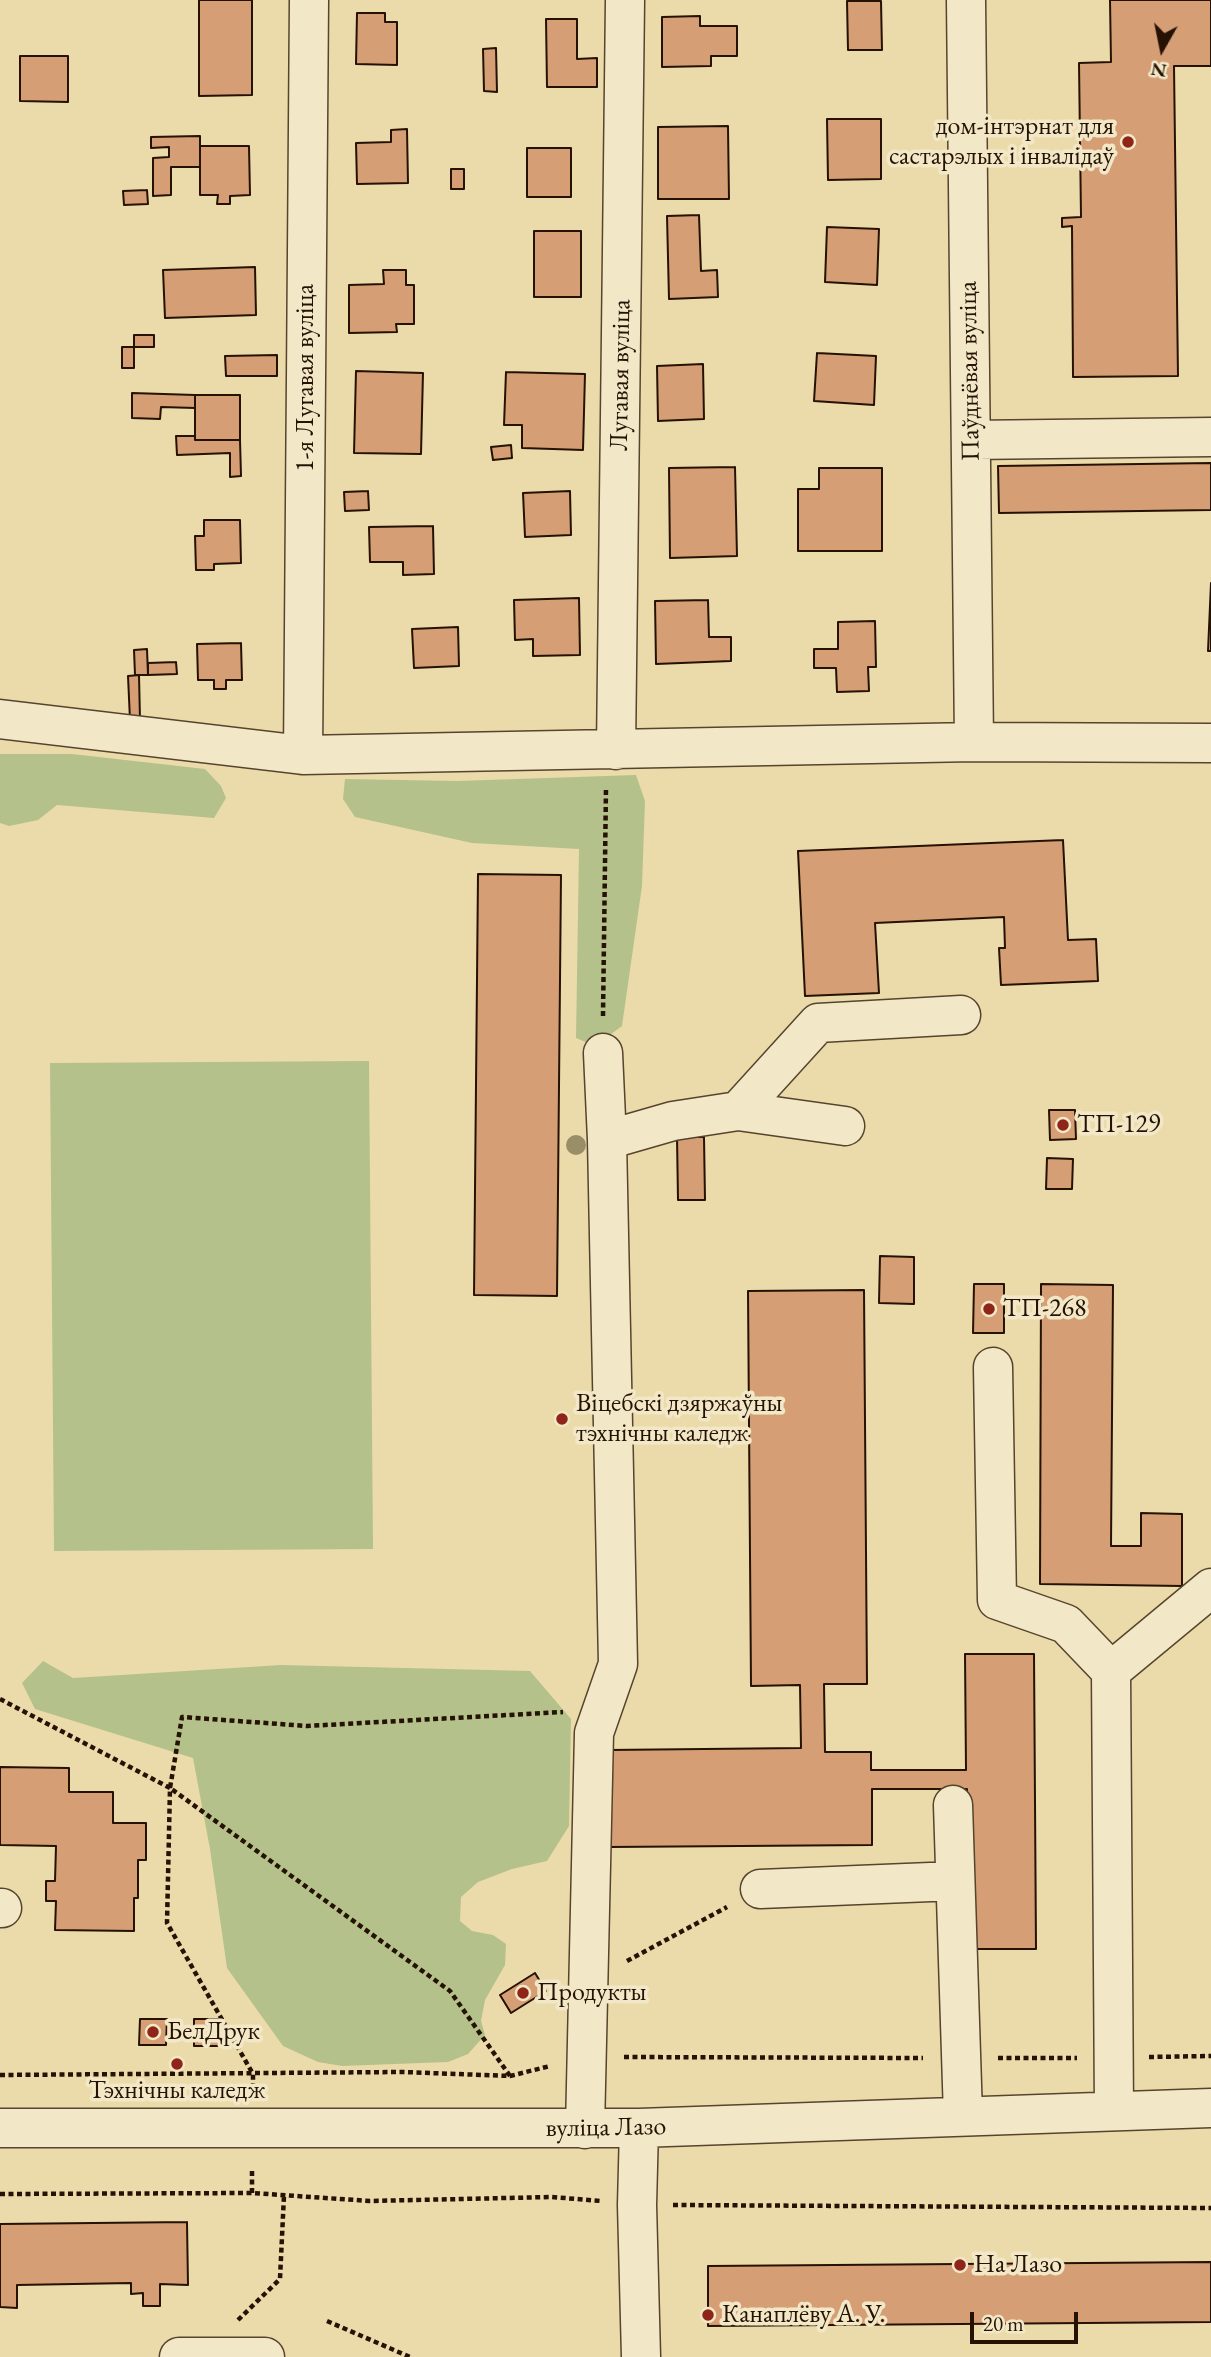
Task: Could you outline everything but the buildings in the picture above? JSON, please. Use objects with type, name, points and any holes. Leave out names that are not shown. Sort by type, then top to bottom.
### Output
[{"type":"street","name":"1-я Лугавая вуліца","points":[[303,755],[309,0]]},
{"type":"street","name":"Лугавая вуліца","points":[[609,751],[625,0]]},
{"type":"street","name":"Паўднёвая вуліца","points":[[966,0],[974,742]]},
{"type":"street","points":[[971,440],[1211,437]]},
{"type":"street","points":[[0,719],[303,755],[974,742],[1211,743]]},
{"type":"street","points":[[738,1111],[818,1023],[961,1015]]},
{"type":"street","points":[[584,2129],[588,2057],[594,1733],[618,1664],[603,1053]]},
{"type":"street","points":[[607,1140],[673,1121],[738,1111],[845,1126]]},
{"type":"street","points":[[993,1367],[997,1600],[1066,1625],[1111,1671],[1115,2111]]},
{"type":"street","points":[[1111,1671],[1211,1588]]},
{"type":"street","points":[[953,1805],[963,2116]]},
{"type":"street","points":[[760,1889],[955,1881]]},
{"type":"street","name":"вуліца Лазо","points":[[0,2128],[584,2129],[1211,2108]]},
{"type":"street","points":[[639,2128],[637,2205],[641,2357]]},
{"type":"street","points":[[179,2357],[265,2357]]},
{"type":"path","points":[[603,1053],[606,776],[609,751]]},
{"type":"path","points":[[0,1699],[170,1788],[450,1991],[510,2076]]},
{"type":"path","points":[[253,2087],[253,2074],[167,1923],[170,1788],[182,1717],[307,1726],[602,1710]]},
{"type":"path","points":[[589,1981],[760,1889]]},
{"type":"path","points":[[0,2075],[403,2072],[510,2076],[588,2057],[1211,2056]]},
{"type":"path","points":[[252,2169],[252,2193]]},
{"type":"path","points":[[0,2194],[252,2193],[370,2201],[552,2197],[637,2205],[1211,2208]]},
{"type":"path","points":[[200,2357],[280,2279],[284,2195]]},
{"type":"path","points":[[327,2321],[410,2357]]},
{"type":"green space","points":[[0,754],[72,754],[205,769],[221,786],[226,798],[214,818],[57,805],[38,820],[9,826],[0,823]]},
{"type":"green space","points":[[636,775],[645,801],[642,886],[622,1026],[595,1046],[576,1038],[579,849],[472,843],[355,817],[343,799],[345,779],[457,781]]},
{"type":"green space","points":[[369,1061],[373,1549],[54,1551],[50,1063]]},
{"type":"green space","points":[[43,1661],[73,1678],[281,1665],[530,1671],[571,1719],[569,1826],[547,1861],[512,1869],[478,1882],[461,1897],[460,1921],[472,1931],[493,1935],[506,1944],[505,1965],[485,2000],[481,2021],[485,2035],[468,2054],[448,2062],[342,2066],[318,2062],[283,2046],[227,1968],[210,1849],[193,1758],[35,1709],[22,1683]]},
{"type":"place","name":"дом-інтэрнат для састарэлых і інвалідаў","points":[[1128,142]]},
{"type":"place","name":"ТП-129","points":[[1063,1125]]},
{"type":"place","name":"ТП-268","points":[[989,1309]]},
{"type":"place","name":"Віцебскі дзяржаўны тэхнічны каледж","points":[[562,1419]]},
{"type":"place","name":"Продукты","points":[[523,1993]]},
{"type":"place","name":"БелДрук","points":[[153,2032]]},
{"type":"place","name":"Тэхнічны каледж","points":[[177,2064]]},
{"type":"place","name":"На Лазо","points":[[960,2265]]},
{"type":"place","name":"Канаплёву А. У.","points":[[708,2315]]}]
